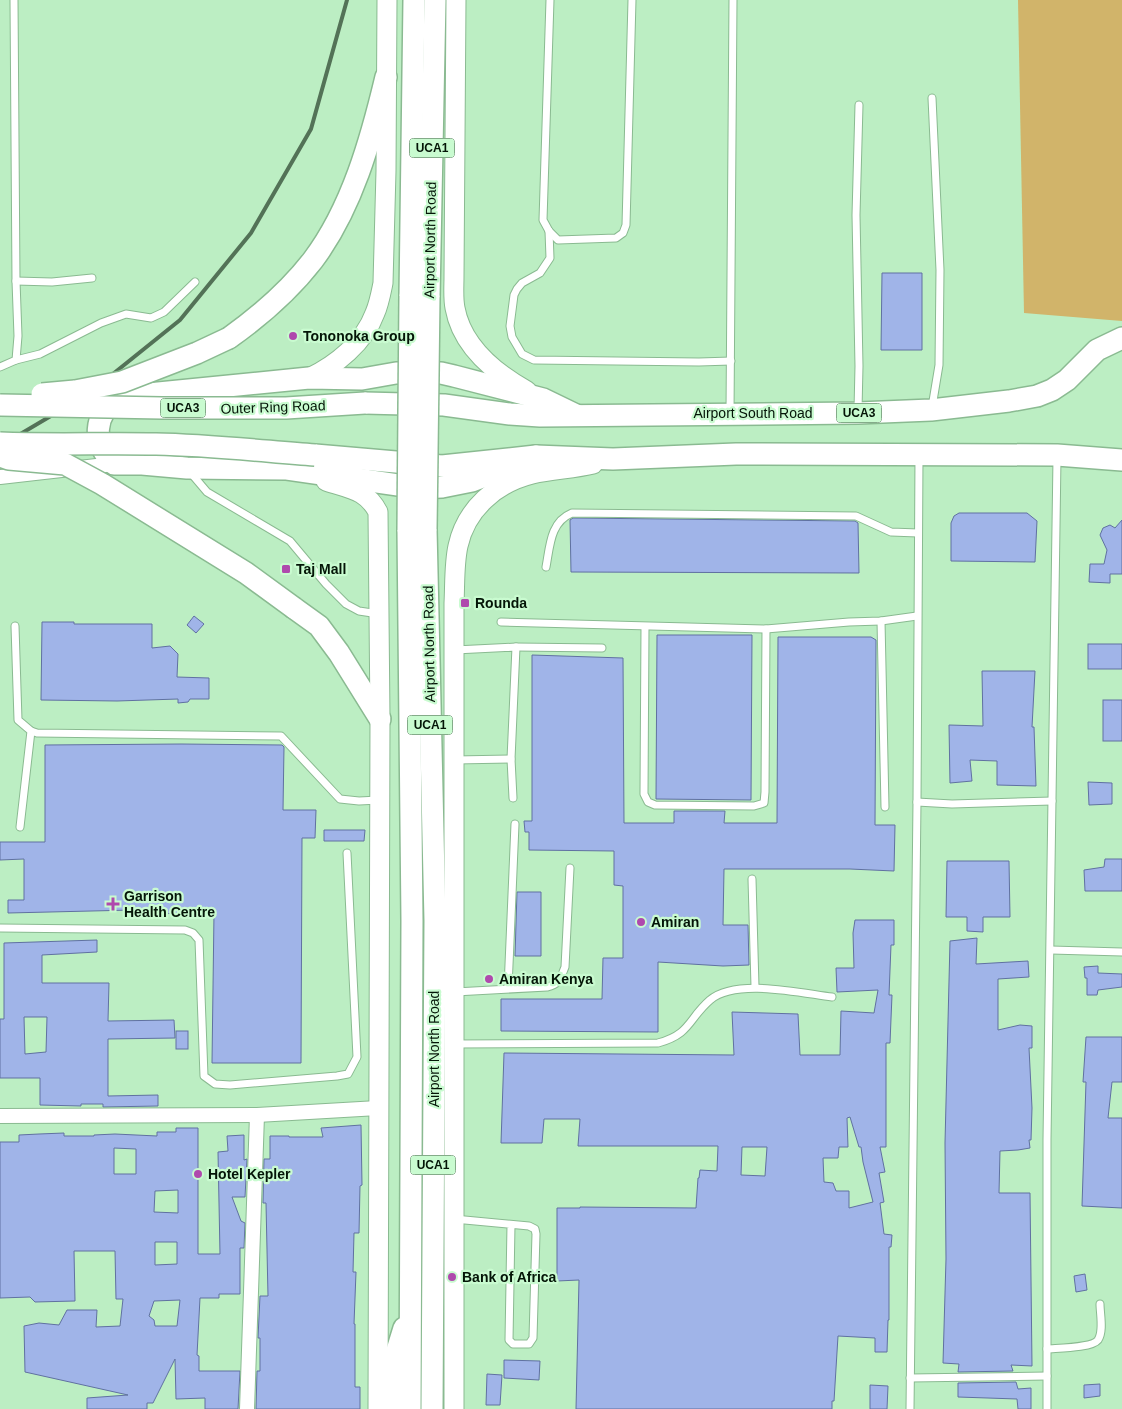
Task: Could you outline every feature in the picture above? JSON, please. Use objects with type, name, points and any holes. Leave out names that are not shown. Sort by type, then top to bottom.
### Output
[{"type":"main road","points":[[309,378],[328,368],[351,348],[369,326],[375,314],[383,283],[387,0]]},
{"type":"main road","name":"Airport North Road","points":[[410,1409],[412,922],[408,530],[414,0]]},
{"type":"main road","name":"Airport North Road","points":[[432,1409],[434,920],[426,529],[435,0]]},
{"type":"main road","name":"Airport North Road","points":[[456,0],[455,309],[466,337],[485,362],[512,383],[543,399]]},
{"type":"main road","points":[[0,401],[21,396],[76,391],[122,382],[197,353],[229,338],[259,316],[293,283],[313,260],[328,238],[347,200],[362,163],[386,77]]},
{"type":"main road","name":"Airport South Road","points":[[365,403],[444,404],[510,414],[540,416],[858,413],[931,410],[1037,396],[1052,390],[1067,380],[1097,350],[1122,338]]},
{"type":"main road","points":[[536,456],[472,481],[442,487],[419,488],[287,469],[187,468],[142,464],[114,464],[104,452],[98,428],[104,411],[118,397],[309,378],[362,379],[396,373],[441,373],[543,399],[576,415]]},
{"type":"main road","name":"Outer Ring Road","points":[[0,405],[276,408],[365,403]]},
{"type":"main road","points":[[0,444],[156,444],[233,448],[442,466],[536,456],[613,459],[736,454],[1057,455],[1122,460]]},
{"type":"main road","points":[[0,456],[10,459],[65,464],[102,484],[246,573],[319,626],[339,653],[380,719]]},
{"type":"main road","name":"Airport North Road","points":[[454,1409],[454,603],[458,547],[464,528],[475,510],[491,493],[519,478],[613,459]]},
{"type":"main road","points":[[287,469],[365,494],[373,501],[378,512],[380,719],[378,1409]]},
{"type":"main road","points":[[391,1409],[395,1357],[410,1306]]},
{"type":"street","points":[[0,477],[114,464]]},
{"type":"street","points":[[0,1116],[257,1116],[378,1108]]},
{"type":"street","points":[[247,1409],[257,1116]]},
{"type":"lane","points":[[14,0],[18,336],[16,360]]},
{"type":"lane","points":[[550,0],[543,220],[549,231],[558,240],[616,238],[623,233],[626,225],[632,0]]},
{"type":"lane","points":[[730,413],[733,0]]},
{"type":"lane","points":[[931,410],[939,365],[940,317],[940,270],[932,98]]},
{"type":"lane","points":[[858,413],[856,215],[859,105]]},
{"type":"lane","points":[[549,231],[550,258],[546,266],[540,273],[522,283],[514,295],[510,331],[522,354],[534,360],[731,361]]},
{"type":"lane","points":[[16,281],[52,282],[92,278]]},
{"type":"lane","points":[[0,367],[16,360],[40,354],[101,322],[126,314],[150,318],[164,312],[195,282]]},
{"type":"lane","points":[[910,1409],[919,454]]},
{"type":"lane","points":[[1047,1409],[1047,1131],[1057,455]]},
{"type":"lane","points":[[187,468],[207,492],[290,541],[326,584],[346,604],[359,611],[379,614]]},
{"type":"lane","points":[[546,567],[553,529],[563,516],[572,513],[856,516],[891,532],[918,533]]},
{"type":"lane","points":[[501,622],[766,629],[881,621],[917,616]]},
{"type":"lane","points":[[881,621],[885,807]]},
{"type":"lane","points":[[15,626],[18,720],[30,731],[38,733],[281,736],[340,799],[380,800]]},
{"type":"lane","points":[[645,627],[644,794],[648,802],[655,805],[754,806],[764,803],[766,629]]},
{"type":"lane","points":[[512,798],[511,759],[516,648]]},
{"type":"lane","points":[[454,650],[602,648]]},
{"type":"lane","points":[[20,827],[30,731]]},
{"type":"lane","points":[[454,760],[511,759]]},
{"type":"lane","points":[[917,802],[952,804],[1052,801]]},
{"type":"lane","points":[[508,988],[515,824]]},
{"type":"lane","points":[[0,928],[185,930],[193,933],[199,940],[204,1076],[215,1084],[230,1085],[348,1074],[357,1057],[347,853]]},
{"type":"lane","points":[[454,992],[547,987],[556,984],[561,978],[564,967],[570,868]]},
{"type":"lane","points":[[752,879],[755,987]]},
{"type":"lane","points":[[1051,950],[1122,952]]},
{"type":"lane","points":[[454,1044],[658,1043],[672,1039],[685,1030],[711,1000],[730,990],[755,987],[832,997]]},
{"type":"lane","points":[[454,1219],[530,1226],[535,1229],[533,1338],[529,1344],[513,1344],[509,1340],[511,1225]]},
{"type":"lane","points":[[1047,1349],[1093,1344],[1098,1339],[1101,1328],[1100,1304]]},
{"type":"lane","points":[[910,1378],[1047,1376]]},
{"type":"shaded area","points":[[1018,0],[1122,0],[1122,321],[1024,313]]},
{"type":"building","points":[[882,273],[922,273],[922,350],[881,350]]},
{"type":"building","points":[[959,513],[1027,513],[1037,521],[1035,562],[951,561],[951,523],[954,516]]},
{"type":"building","points":[[573,518],[855,521],[858,523],[859,573],[571,572],[570,520]]},
{"type":"building","points":[[1122,520],[1122,574],[1110,574],[1110,583],[1089,582],[1090,564],[1104,564],[1107,550],[1100,535],[1103,528],[1110,525],[1115,528]]},
{"type":"building","points":[[194,616],[204,624],[196,633],[187,625]]},
{"type":"building","points":[[42,622],[152,624],[152,648],[170,646],[178,654],[177,677],[209,678],[209,699],[190,699],[188,702],[178,703],[178,699],[117,701],[41,700]]},
{"type":"building","points":[[657,635],[752,635],[751,800],[656,799]]},
{"type":"building","points":[[778,637],[871,637],[876,640],[875,825],[895,825],[894,871],[724,869],[723,925],[748,925],[749,965],[723,966],[658,962],[658,1032],[501,1031],[501,999],[602,999],[603,958],[623,958],[623,886],[614,885],[614,851],[529,850],[529,832],[525,832],[524,821],[532,821],[532,655],[623,658],[624,823],[674,823],[674,811],[725,811],[724,823],[777,823]]},
{"type":"building","points":[[1088,644],[1122,644],[1122,669],[1088,669]]},
{"type":"building","points":[[982,671],[1035,671],[1032,727],[1034,727],[1036,786],[997,785],[997,761],[970,760],[972,781],[950,783],[949,725],[983,726]]},
{"type":"building","points":[[1103,700],[1122,700],[1122,741],[1103,741]]},
{"type":"building","points":[[45,745],[282,745],[284,747],[283,810],[316,810],[315,838],[302,838],[301,1063],[212,1063],[214,913],[133,914],[133,910],[8,913],[8,900],[24,900],[24,859],[0,860],[0,842],[45,842]]},
{"type":"building","points":[[1088,782],[1112,783],[1112,804],[1089,805]]},
{"type":"building","points":[[324,830],[365,830],[364,841],[324,841]]},
{"type":"building","points":[[1105,859],[1122,859],[1122,891],[1085,891],[1084,870],[1104,867]]},
{"type":"building","points":[[947,861],[1009,861],[1010,917],[983,917],[983,932],[967,931],[967,917],[946,917]]},
{"type":"building","points":[[517,892],[541,892],[541,956],[515,956]]},
{"type":"building","points":[[855,920],[894,920],[894,945],[891,945],[889,995],[892,995],[890,1043],[886,1043],[886,1147],[880,1147],[885,1172],[879,1173],[884,1202],[880,1203],[884,1234],[892,1235],[891,1247],[889,1247],[887,1352],[875,1352],[875,1338],[838,1336],[832,1409],[576,1409],[579,1280],[557,1281],[557,1208],[696,1208],[700,1170],[717,1171],[718,1146],[578,1146],[580,1119],[544,1119],[542,1143],[501,1143],[504,1053],[734,1055],[732,1012],[798,1014],[800,1055],[840,1055],[841,1011],[874,1013],[878,990],[837,992],[836,968],[854,968],[853,933]],"holes":[[[850,1117],[859,1147],[861,1147],[873,1202],[849,1208],[849,1191],[836,1191],[833,1183],[824,1182],[823,1158],[838,1158],[839,1147],[848,1147],[847,1118]],[[742,1147],[767,1147],[765,1176],[741,1175]]]},
{"type":"building","points":[[977,938],[976,964],[1028,961],[1029,977],[998,979],[998,1030],[1020,1025],[1032,1026],[1032,1048],[1029,1048],[1032,1108],[1030,1148],[1000,1151],[999,1193],[1030,1193],[1032,1366],[1011,1365],[1013,1371],[958,1372],[959,1364],[943,1363],[946,1259],[945,1143],[950,941]]},
{"type":"building","points":[[97,940],[97,952],[42,955],[42,983],[109,983],[108,1021],[174,1020],[175,1038],[108,1039],[108,1096],[158,1095],[158,1106],[103,1107],[103,1104],[81,1104],[81,1106],[40,1105],[40,1078],[0,1078],[0,1019],[4,1019],[4,943]],"holes":[[[24,1017],[47,1017],[46,1052],[25,1054]]]},
{"type":"building","points":[[1098,966],[1098,973],[1122,974],[1122,987],[1098,990],[1097,995],[1087,995],[1087,978],[1085,978],[1084,967]]},
{"type":"building","points":[[176,1031],[188,1031],[188,1049],[176,1049]]},
{"type":"building","points":[[1086,1037],[1122,1037],[1122,1082],[1112,1082],[1108,1118],[1122,1118],[1122,1208],[1082,1206],[1086,1082],[1083,1082]]},
{"type":"building","points":[[361,1125],[362,1185],[360,1186],[359,1233],[354,1233],[353,1272],[356,1272],[354,1324],[355,1387],[360,1387],[360,1409],[256,1409],[257,1371],[260,1371],[260,1338],[258,1338],[260,1296],[268,1296],[266,1203],[263,1203],[264,1159],[270,1159],[270,1136],[323,1137],[321,1128]]},
{"type":"building","points":[[176,1128],[198,1128],[198,1254],[220,1254],[218,1152],[228,1151],[227,1136],[244,1135],[244,1160],[247,1159],[245,1197],[232,1197],[241,1221],[245,1223],[244,1248],[240,1248],[240,1294],[219,1294],[219,1298],[200,1298],[197,1355],[199,1356],[199,1371],[240,1371],[238,1409],[205,1409],[205,1398],[176,1399],[175,1359],[153,1403],[147,1403],[147,1409],[87,1409],[87,1398],[128,1395],[25,1372],[24,1326],[39,1323],[59,1325],[67,1310],[97,1310],[96,1327],[120,1326],[123,1299],[116,1299],[115,1251],[74,1251],[75,1301],[35,1302],[30,1297],[0,1298],[0,1142],[19,1142],[19,1135],[64,1133],[64,1136],[115,1134],[157,1136],[157,1132],[176,1132]],"holes":[[[114,1148],[136,1149],[136,1174],[114,1174]],[[178,1190],[178,1213],[154,1212],[155,1191]],[[155,1242],[177,1242],[177,1264],[155,1265]],[[180,1300],[177,1326],[155,1326],[154,1320],[149,1316],[154,1301]]]},
{"type":"building","points":[[1085,1274],[1087,1290],[1076,1292],[1074,1276]]},
{"type":"building","points":[[504,1360],[540,1361],[539,1380],[504,1378]]},
{"type":"building","points":[[487,1374],[502,1375],[500,1405],[486,1405]]},
{"type":"building","points":[[1016,1382],[1018,1389],[1031,1388],[1031,1409],[1018,1409],[1017,1399],[958,1397],[958,1383]]},
{"type":"building","points":[[1100,1384],[1100,1396],[1084,1398],[1084,1385]]},
{"type":"building","points":[[870,1385],[888,1386],[887,1409],[870,1409]]},
{"type":"railway","points":[[0,446],[88,394],[180,320],[251,233],[311,129],[347,0]]},
{"type":"place","name":"Tononoka Group","points":[[293,336]]},
{"type":"place","name":"Taj Mall","points":[[286,569]]},
{"type":"place","name":"Rounda","points":[[465,603]]},
{"type":"place","name":"Garrison Health Centre","points":[[113,904]]},
{"type":"place","name":"Amiran","points":[[641,922]]},
{"type":"place","name":"Amiran Kenya","points":[[489,979]]},
{"type":"place","name":"Hotel Kepler","points":[[198,1174]]},
{"type":"place","name":"Bank of Africa","points":[[452,1277]]}]
